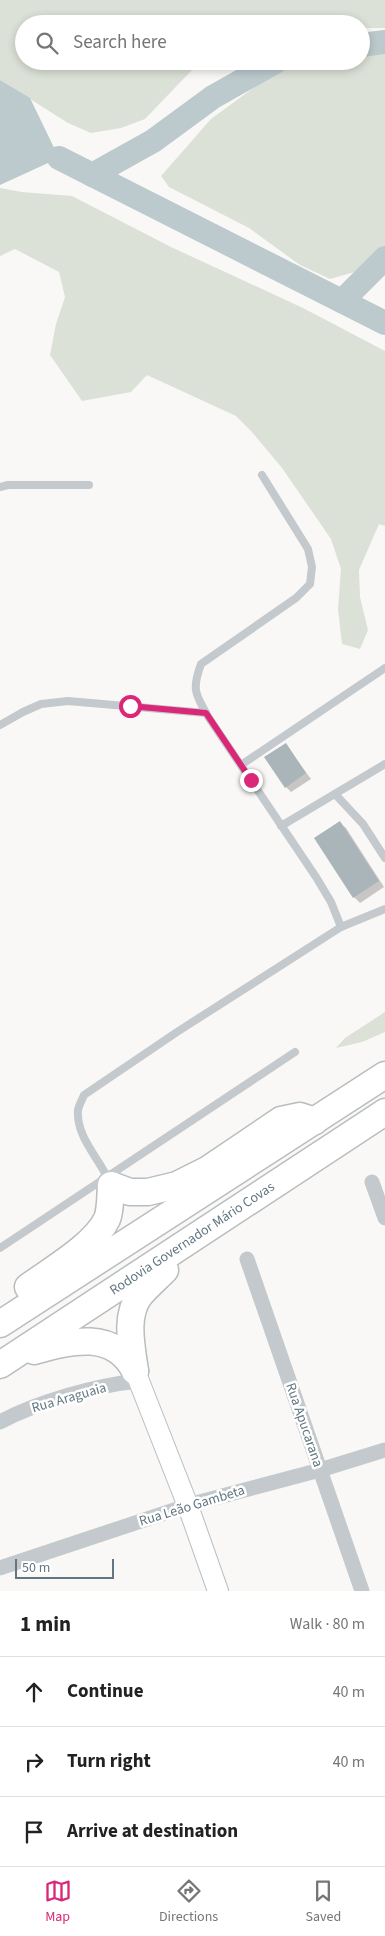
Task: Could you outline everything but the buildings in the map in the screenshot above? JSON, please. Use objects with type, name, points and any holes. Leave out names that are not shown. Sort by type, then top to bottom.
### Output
[{"type":"highway","points":[[0,1324],[385,1075]]},
{"type":"highway","name":"Rodovia Governador Mário Covas","points":[[6,1361],[385,1112]]},
{"type":"highway","points":[[0,1316],[11,1299],[90,1242],[108,1217],[109,1181],[130,1192],[148,1192],[177,1185],[207,1170],[281,1120],[300,1116],[315,1121]]},
{"type":"highway","points":[[137,1376],[130,1337],[132,1315],[139,1296],[197,1236]]},
{"type":"highway","points":[[6,1361],[74,1340],[91,1340],[106,1344],[120,1352],[133,1366],[137,1376]]},
{"type":"main road","points":[[137,1376],[188,1506],[218,1591]]},
{"type":"street","points":[[372,1182],[385,1218]]},
{"type":"street","name":"Rua Apucarana","points":[[247,1259],[362,1591]]},
{"type":"street","name":"Rua Araguaia","points":[[0,1422],[45,1403],[127,1382],[137,1376]]},
{"type":"street","name":"Rua Leão Gambeta","points":[[0,1568],[188,1506],[385,1450]]},
{"type":"lane","points":[[262,475],[308,549],[312,567],[310,584],[296,598],[201,664],[195,681],[197,696],[206,713],[331,902],[341,927]]},
{"type":"lane","points":[[0,487],[8,485],[89,485]]},
{"type":"lane","points":[[241,766],[385,668]]},
{"type":"lane","points":[[0,725],[22,712],[41,704],[68,701],[206,713]]},
{"type":"lane","points":[[281,826],[385,764]]},
{"type":"lane","points":[[335,794],[363,824],[385,858]]},
{"type":"lane","points":[[109,1181],[87,1144],[81,1127],[78,1109],[84,1096],[177,1032],[341,927],[385,909]]},
{"type":"lane","points":[[0,1248],[109,1181],[295,1052]]},
{"type":"shaded area","points":[[0,0],[385,0],[385,28],[370,28],[370,15],[15,15],[15,70],[192,70],[145,119],[121,128],[91,133],[68,123],[0,80]]},
{"type":"shaded area","points":[[385,49],[385,249],[365,269],[330,279],[300,265],[249,228],[169,187],[161,176],[211,119],[278,70],[370,70],[370,50]]},
{"type":"shaded area","points":[[0,80],[30,98],[59,158],[0,185]]},
{"type":"shaded area","points":[[0,188],[22,192],[72,196],[171,247],[303,308],[385,351],[385,526],[379,524],[359,570],[360,597],[368,630],[360,649],[342,644],[338,609],[341,569],[331,539],[282,468],[236,416],[147,375],[131,392],[82,401],[50,355],[56,324],[65,297],[59,272],[15,249],[0,256]]},
{"type":"shaded area","points":[[385,1012],[385,1032],[362,1042],[336,1048],[345,1038]]},
{"type":"waterway","points":[[370,44],[385,42]]},
{"type":"waterway","points":[[92,175],[153,141],[213,97],[261,70]]},
{"type":"waterway","points":[[59,158],[385,323]]},
{"type":"waterway","points":[[342,301],[385,258]]},
{"type":"route","points":[[130,706],[206,713],[251,780]]}]
